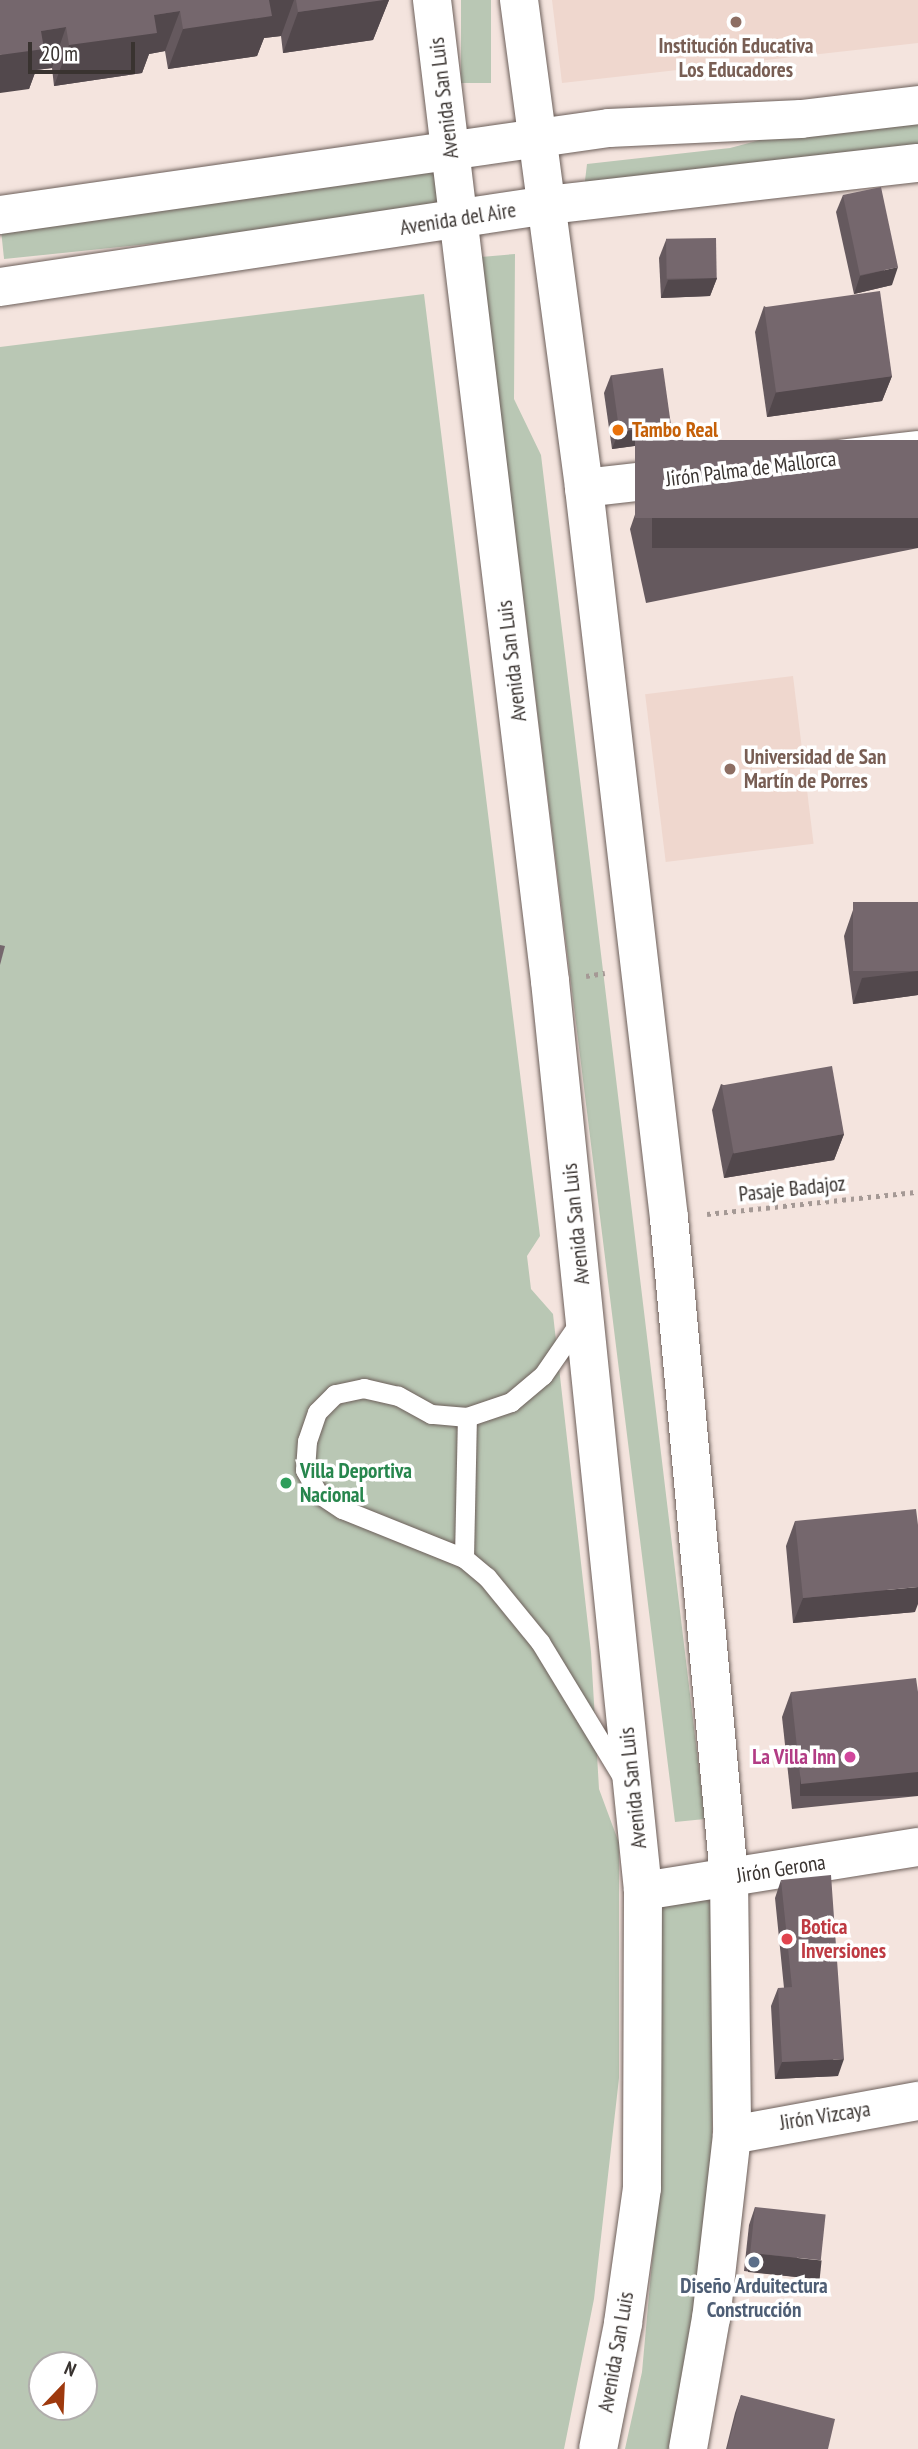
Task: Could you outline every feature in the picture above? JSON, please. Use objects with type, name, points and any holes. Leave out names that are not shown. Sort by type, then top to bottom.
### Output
[{"type":"main road","name":"Avenida San Luis","points":[[432,0],[550,981],[643,1891],[642,2188],[623,2324],[597,2449]]},
{"type":"main road","points":[[519,0],[584,488],[670,1218],[729,1877],[732,2135],[711,2318],[688,2449]]},
{"type":"main road","points":[[0,215],[609,128],[801,119],[918,105]]},
{"type":"main road","name":"Avenida del Aire","points":[[0,287],[548,205],[918,163]]},
{"type":"main road","name":"Jirón Palma de Mallorca","points":[[584,488],[918,450]]},
{"type":"main road","name":"Jirón Gerona","points":[[643,1891],[918,1847]]},
{"type":"main road","name":"Jirón Vizcaya","points":[[732,2135],[918,2101]]},
{"type":"lane","points":[[586,1313],[543,1375],[511,1402],[467,1417],[431,1414],[398,1396],[364,1388],[335,1394],[317,1412],[307,1441],[305,1470],[318,1493],[342,1509],[464,1558],[487,1577],[540,1642],[634,1798]]},
{"type":"lane","points":[[464,1558],[467,1417]]},
{"type":"path","points":[[550,981],[640,967]]},
{"type":"path","name":"Pasaje Badajoz","points":[[670,1218],[918,1192]]},
{"type":"shaded area","name":"Institución Educativa Los Educadores","points":[[552,0],[918,0],[918,43],[562,83]]},
{"type":"shaded area","name":"Universidad de San Martín de Porres","points":[[793,676],[814,844],[666,862],[645,694]]},
{"type":"green space","points":[[461,0],[491,0],[491,83],[461,83]]},
{"type":"green space","points":[[918,110],[918,146],[584,189],[587,164],[730,148],[837,120]]},
{"type":"green space","points":[[440,159],[446,213],[4,259],[0,205]]},
{"type":"green space","points":[[515,254],[514,399],[541,455],[705,1819],[675,1822],[481,257]]},
{"type":"green space","name":"Villa Deportiva Nacional","points":[[424,294],[540,1236],[527,1256],[531,1289],[553,1314],[591,1652],[599,1789],[619,1843],[619,2078],[594,2299],[564,2449],[0,2449],[0,347]]},
{"type":"green space","points":[[717,1894],[712,2138],[699,2314],[675,2449],[625,2449],[642,2372],[658,2196],[658,1901]]},
{"type":"building","points":[[0,0],[269,0],[272,16],[183,29],[180,11],[154,15],[157,33],[69,45],[66,27],[41,31],[44,49],[0,55]]},
{"type":"building","points":[[296,0],[384,0],[298,12]]},
{"type":"building","points":[[881,187],[898,267],[860,275],[843,195]]},
{"type":"building","points":[[716,238],[717,278],[667,279],[666,239]]},
{"type":"building","points":[[880,291],[892,376],[776,392],[764,307]]},
{"type":"building","points":[[663,368],[671,424],[619,432],[612,375]]},
{"type":"building","points":[[635,440],[918,440],[918,518],[635,518]]},
{"type":"building","points":[[853,902],[918,902],[918,971],[853,971]]},
{"type":"building","points":[[0,945],[5,946],[0,965]]},
{"type":"building","points":[[832,1066],[844,1134],[734,1153],[722,1085]]},
{"type":"building","points":[[916,1509],[918,1587],[803,1598],[795,1521]]},
{"type":"building","name":"La Villa Inn","points":[[916,1678],[918,1772],[801,1784],[791,1692]]},
{"type":"building","points":[[831,1875],[844,2059],[782,2062],[778,1988],[792,1987],[781,1880]]},
{"type":"building","points":[[755,2207],[826,2214],[821,2260],[750,2253]]},
{"type":"building","points":[[741,2395],[835,2419],[828,2449],[727,2449]]},
{"type":"place","name":"Institución Educativa Los Educadores","points":[[736,22]]},
{"type":"place","name":"Tambo Real","points":[[618,430]]},
{"type":"place","name":"Universidad de San Martín de Porres","points":[[730,769]]},
{"type":"place","name":"Villa Deportiva Nacional","points":[[286,1483]]},
{"type":"place","name":"La Villa Inn","points":[[850,1757]]},
{"type":"place","name":"Botica Inversiones","points":[[787,1939]]},
{"type":"place","name":"Diseño Arduitectura Construcción","points":[[754,2262]]}]
